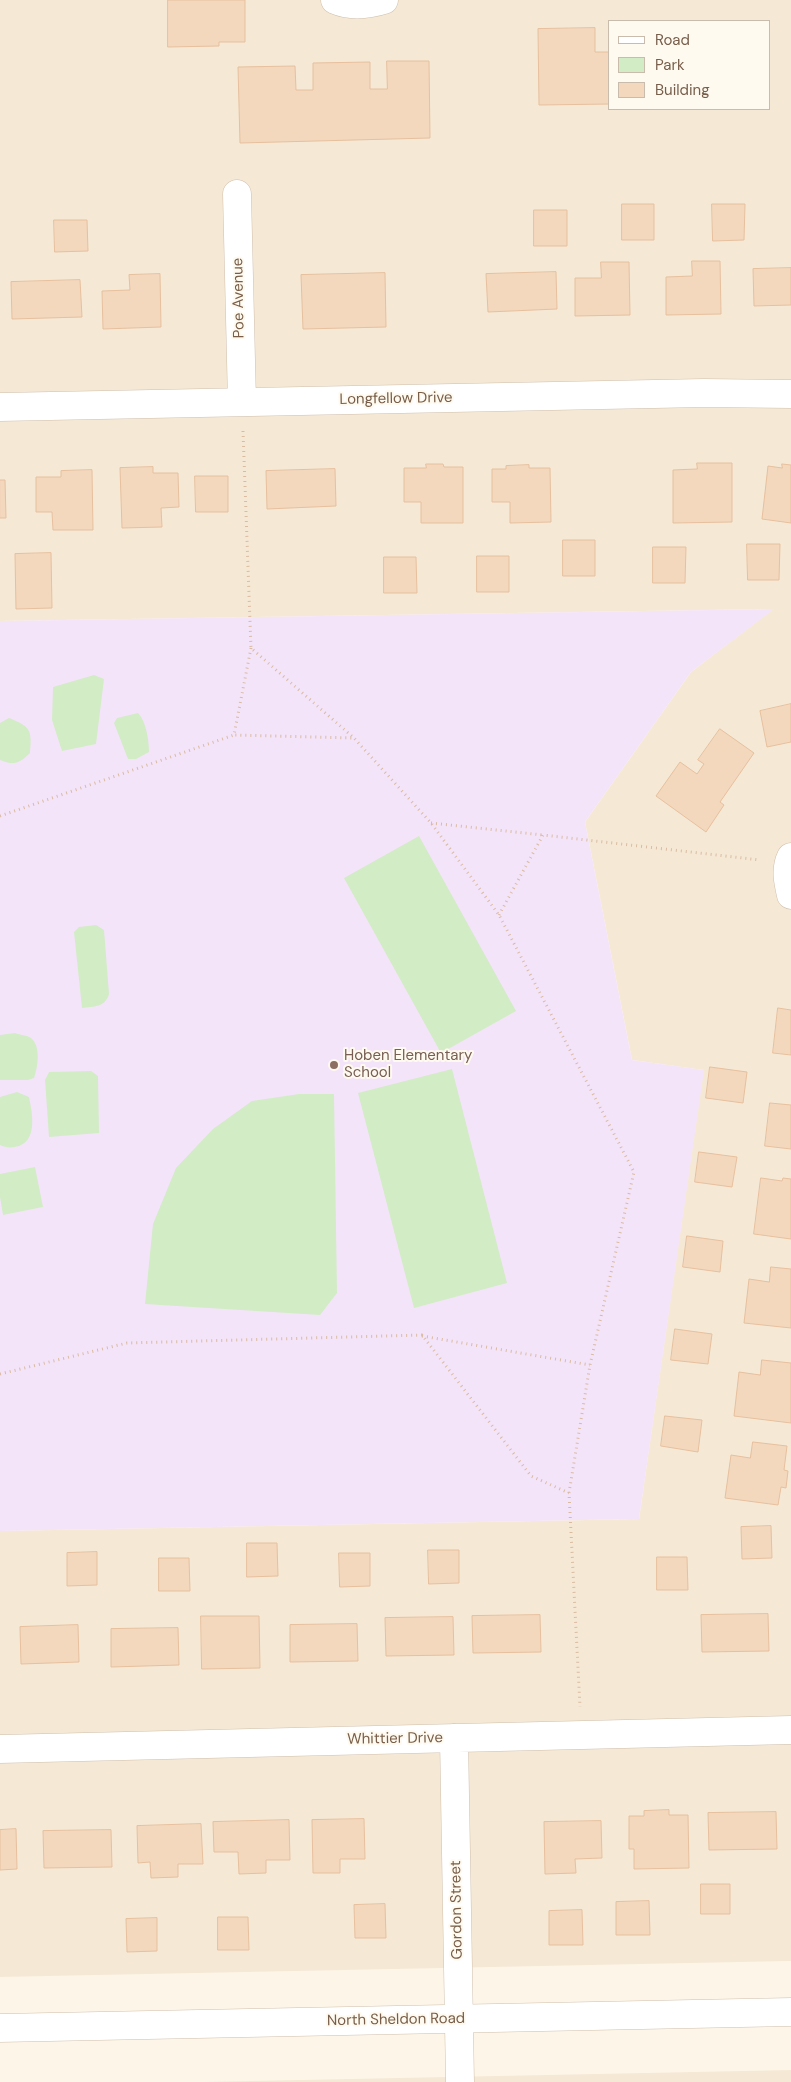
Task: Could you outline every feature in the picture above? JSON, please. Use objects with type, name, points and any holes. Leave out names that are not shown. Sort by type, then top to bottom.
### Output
[{"type":"street","points":[[335,0],[357,5],[371,4],[384,0]]},
{"type":"street","name":"Poe Avenue","points":[[237,194],[242,402]]},
{"type":"street","name":"Longfellow Drive","points":[[0,408],[694,393],[791,394]]},
{"type":"street","points":[[789,860],[787,878],[791,895]]},
{"type":"street","name":"Whittier Drive","points":[[0,1749],[791,1730]]},
{"type":"street","name":"Gordon Street","points":[[454,1738],[460,2082]]},
{"type":"street","name":"North Sheldon Road","points":[[0,2028],[791,2012]]},
{"type":"path","points":[[234,735],[250,648],[242,402]]},
{"type":"path","points":[[250,648],[354,738],[431,823],[499,915],[634,1172],[590,1365],[569,1493],[581,1735]]},
{"type":"path","points":[[0,816],[234,735],[354,738]]},
{"type":"path","points":[[431,823],[789,860]]},
{"type":"path","points":[[499,915],[543,835]]},
{"type":"path","points":[[0,1374],[127,1343],[422,1335],[590,1365]]},
{"type":"path","points":[[422,1335],[531,1476],[569,1493]]},
{"type":"shaded area","points":[[0,0],[791,0],[791,1961],[0,1977],[0,1531],[639,1519],[703,1070],[632,1060],[585,822],[691,672],[773,609],[0,621]]},
{"type":"shaded area","name":"Hoben Elementary School","points":[[774,609],[691,672],[585,822],[632,1060],[704,1070],[639,1519],[0,1531],[0,621]]},
{"type":"shaded area","points":[[791,2070],[791,2082],[201,2082]]},
{"type":"green space","points":[[94,675],[104,679],[96,744],[62,751],[52,720],[53,687]]},
{"type":"green space","points":[[138,713],[141,716],[146,731],[149,752],[136,759],[128,759],[114,723],[117,718]]},
{"type":"green space","points":[[9,718],[26,727],[29,730],[31,739],[30,753],[20,761],[13,763],[0,760],[0,723]]},
{"type":"green space","points":[[419,836],[516,1011],[441,1053],[344,878]]},
{"type":"green space","points":[[96,925],[104,930],[109,994],[102,1004],[82,1008],[74,932],[79,927]]},
{"type":"green space","points":[[15,1033],[28,1036],[36,1046],[37,1068],[34,1078],[28,1080],[0,1080],[0,1035]]},
{"type":"green space","points":[[452,1069],[507,1283],[414,1308],[358,1093]]},
{"type":"green space","points":[[91,1071],[98,1076],[99,1133],[49,1137],[45,1080],[49,1072]]},
{"type":"green space","points":[[17,1092],[29,1097],[32,1117],[31,1131],[29,1138],[19,1146],[5,1147],[0,1145],[0,1097]]},
{"type":"green space","points":[[299,1094],[334,1094],[337,1293],[320,1315],[145,1304],[153,1224],[176,1168],[213,1129],[252,1101]]},
{"type":"green space","points":[[35,1167],[43,1207],[3,1215],[0,1197],[0,1174]]},
{"type":"building","points":[[168,0],[245,0],[245,42],[219,42],[219,46],[168,47]]},
{"type":"building","points":[[595,28],[595,52],[608,52],[608,104],[539,105],[538,29]]},
{"type":"building","points":[[387,61],[429,61],[430,138],[240,143],[238,67],[295,66],[296,90],[313,90],[313,63],[370,62],[370,89],[387,89]]},
{"type":"building","points":[[622,204],[654,204],[654,240],[622,240]]},
{"type":"building","points":[[712,204],[745,204],[744,240],[713,241]]},
{"type":"building","points":[[534,210],[567,210],[567,246],[534,246]]},
{"type":"building","points":[[54,220],[87,220],[88,251],[55,252]]},
{"type":"building","points":[[692,261],[720,261],[721,314],[666,315],[666,277],[692,276]]},
{"type":"building","points":[[601,262],[629,262],[630,315],[575,316],[575,278],[601,278]]},
{"type":"building","points":[[791,268],[791,305],[754,306],[753,269]]},
{"type":"building","points":[[556,272],[557,309],[488,312],[486,274]]},
{"type":"building","points":[[385,273],[386,327],[303,329],[301,275]]},
{"type":"building","points":[[160,274],[161,327],[103,329],[102,291],[130,290],[129,275]]},
{"type":"building","points":[[80,280],[82,317],[12,319],[11,282]]},
{"type":"building","points":[[697,463],[732,463],[732,522],[673,523],[673,470],[697,469]]},
{"type":"building","points":[[426,464],[443,464],[444,467],[463,467],[463,523],[421,523],[421,502],[404,502],[404,468],[426,468]]},
{"type":"building","points":[[782,464],[791,465],[791,523],[762,519],[768,466],[782,468]]},
{"type":"building","points":[[529,465],[529,468],[550,468],[551,522],[510,523],[510,502],[492,502],[492,469],[506,469],[506,466]]},
{"type":"building","points":[[153,467],[153,473],[178,473],[179,507],[161,508],[162,527],[122,528],[120,468]]},
{"type":"building","points":[[335,469],[336,506],[267,509],[266,471]]},
{"type":"building","points":[[92,470],[93,530],[53,530],[52,512],[36,512],[36,477],[61,477],[61,471]]},
{"type":"building","points":[[195,476],[228,476],[228,512],[196,512]]},
{"type":"building","points":[[0,480],[5,480],[6,518],[0,518]]},
{"type":"building","points":[[563,540],[595,540],[595,576],[563,576]]},
{"type":"building","points":[[747,544],[780,544],[779,580],[748,580]]},
{"type":"building","points":[[653,547],[686,547],[685,583],[653,583]]},
{"type":"building","points":[[51,553],[52,608],[16,609],[15,554]]},
{"type":"building","points":[[477,556],[509,556],[509,592],[477,592]]},
{"type":"building","points":[[384,557],[416,557],[417,593],[384,593]]},
{"type":"building","points":[[791,704],[791,742],[767,747],[760,711]]},
{"type":"building","points":[[720,729],[754,753],[720,802],[724,805],[706,832],[656,796],[680,762],[697,774],[704,764],[698,760]]},
{"type":"building","points":[[778,1008],[791,1010],[791,1055],[773,1053]]},
{"type":"building","points":[[710,1067],[747,1072],[743,1103],[706,1098]]},
{"type":"building","points":[[770,1103],[791,1105],[791,1149],[765,1146]]},
{"type":"building","points":[[699,1152],[737,1157],[732,1187],[695,1182]]},
{"type":"building","points":[[761,1178],[782,1181],[783,1178],[791,1179],[791,1239],[754,1234]]},
{"type":"building","points":[[687,1236],[723,1241],[720,1272],[683,1267]]},
{"type":"building","points":[[771,1267],[791,1269],[791,1328],[744,1323],[749,1279],[769,1282]]},
{"type":"building","points":[[675,1329],[712,1334],[708,1364],[671,1360]]},
{"type":"building","points":[[762,1360],[791,1363],[791,1423],[734,1416],[739,1372],[760,1375]]},
{"type":"building","points":[[665,1416],[702,1420],[698,1452],[661,1446]]},
{"type":"building","points":[[753,1442],[787,1446],[784,1470],[788,1471],[786,1488],[781,1487],[778,1505],[725,1498],[731,1455],[750,1458]]},
{"type":"building","points":[[771,1526],[772,1558],[742,1559],[741,1527]]},
{"type":"building","points":[[247,1543],[277,1543],[278,1576],[247,1577]]},
{"type":"building","points":[[428,1550],[459,1550],[459,1583],[429,1584]]},
{"type":"building","points":[[97,1552],[97,1585],[67,1586],[67,1553]]},
{"type":"building","points":[[339,1553],[370,1553],[370,1586],[340,1587]]},
{"type":"building","points":[[657,1557],[687,1557],[688,1590],[657,1590]]},
{"type":"building","points":[[159,1558],[189,1558],[190,1591],[159,1591]]},
{"type":"building","points":[[768,1614],[769,1651],[702,1652],[701,1615]]},
{"type":"building","points":[[540,1615],[541,1652],[473,1653],[472,1616]]},
{"type":"building","points":[[201,1616],[259,1616],[260,1668],[202,1669]]},
{"type":"building","points":[[453,1617],[454,1655],[386,1656],[385,1618]]},
{"type":"building","points":[[357,1624],[358,1661],[290,1662],[290,1625]]},
{"type":"building","points":[[78,1625],[79,1662],[21,1664],[20,1627]]},
{"type":"building","points":[[178,1628],[179,1665],[111,1667],[111,1629]]},
{"type":"building","points":[[669,1810],[669,1815],[688,1815],[689,1868],[634,1869],[634,1849],[629,1849],[629,1816],[644,1816],[644,1811]]},
{"type":"building","points":[[776,1812],[777,1849],[709,1850],[708,1813]]},
{"type":"building","points":[[364,1819],[365,1859],[340,1859],[340,1873],[313,1873],[312,1820]]},
{"type":"building","points":[[289,1820],[290,1860],[266,1860],[266,1873],[239,1874],[238,1852],[214,1852],[213,1822]]},
{"type":"building","points":[[601,1821],[602,1858],[575,1859],[576,1873],[545,1874],[544,1822]]},
{"type":"building","points":[[201,1824],[203,1864],[178,1864],[178,1877],[151,1878],[150,1862],[138,1863],[137,1826]]},
{"type":"building","points":[[16,1829],[17,1869],[0,1870],[0,1830]]},
{"type":"building","points":[[111,1830],[112,1867],[44,1868],[43,1831]]},
{"type":"building","points":[[701,1884],[730,1884],[730,1914],[701,1914]]},
{"type":"building","points":[[649,1901],[650,1935],[616,1935],[616,1902]]},
{"type":"building","points":[[385,1904],[386,1938],[355,1938],[354,1905]]},
{"type":"building","points":[[582,1910],[583,1945],[549,1945],[549,1911]]},
{"type":"building","points":[[218,1917],[248,1917],[249,1950],[218,1950]]},
{"type":"building","points":[[157,1918],[157,1951],[127,1952],[126,1919]]},
{"type":"place","name":"Hoben Elementary School","points":[[334,1065]]}]
